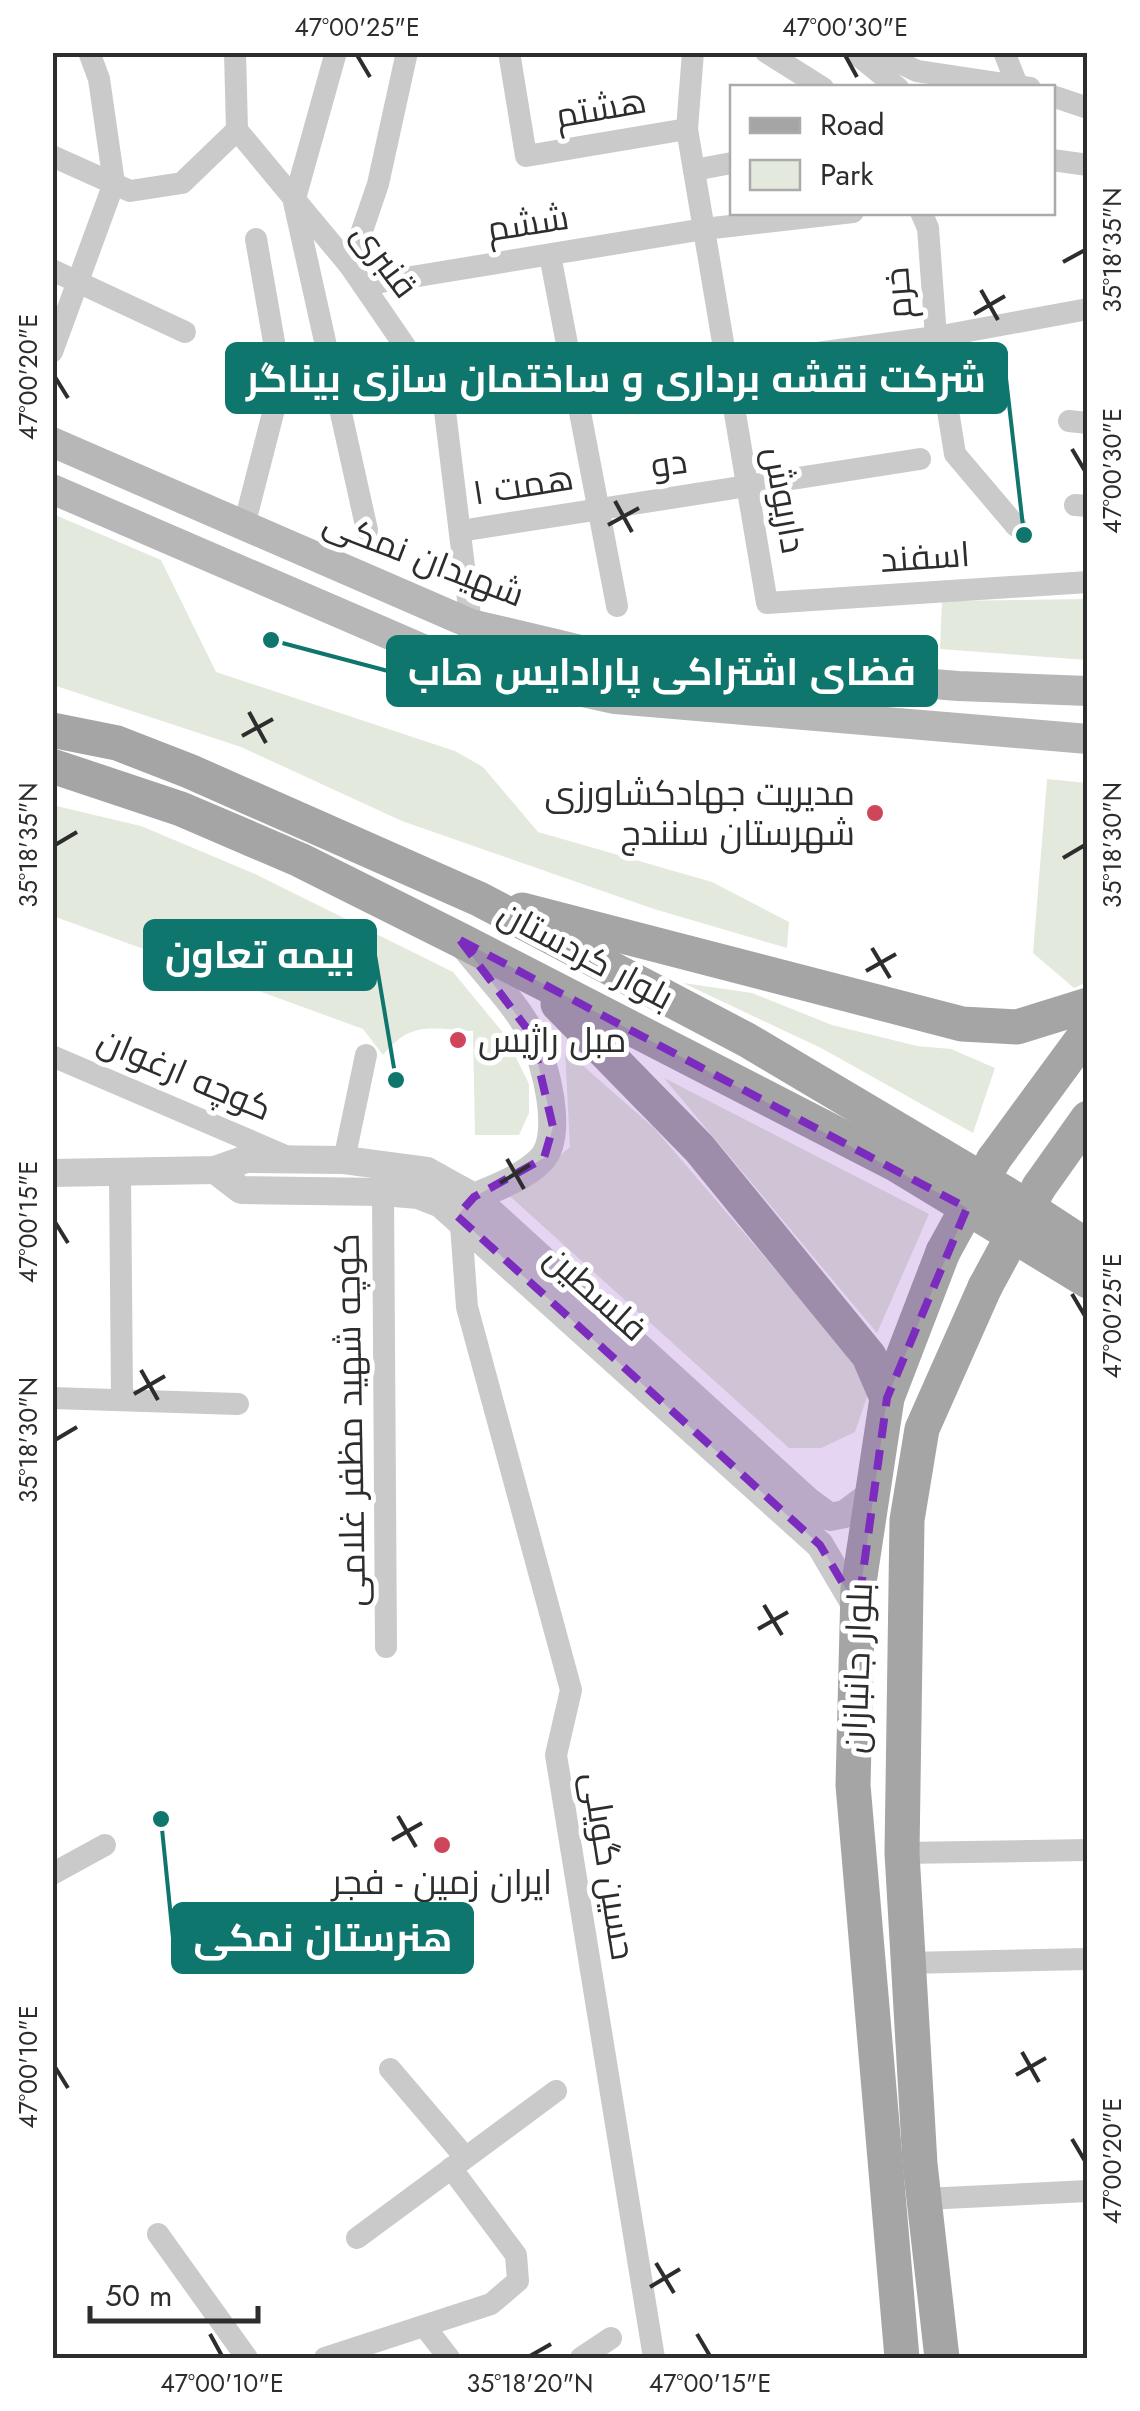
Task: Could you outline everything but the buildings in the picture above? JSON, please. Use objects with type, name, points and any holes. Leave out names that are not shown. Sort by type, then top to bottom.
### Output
[{"type":"main road","name":"شهیدان نمکی","points":[[52,442],[471,624],[615,658],[958,686],[1088,690]]},
{"type":"main road","points":[[52,489],[460,665],[615,699],[1088,739]]},
{"type":"main road","name":"بلوار کردستان","points":[[52,730],[116,743],[190,770],[479,899],[747,1040],[1014,1198],[1088,1247]]},
{"type":"main road","name":"بلوار کردستان","points":[[52,766],[181,809],[300,860],[896,1165],[1088,1281]]},
{"type":"main road","points":[[479,899],[962,1024],[1017,1027],[1088,1005]]},
{"type":"main road","points":[[536,982],[699,1148],[870,1356],[887,1398]]},
{"type":"main road","name":"بلوار جانبازان","points":[[902,2358],[852,1784],[858,1609],[870,1496],[887,1398],[943,1252],[994,1159],[1088,1031]]},
{"type":"main road","name":"بلوار جانبازان","points":[[942,2358],[924,2198],[902,1854],[907,1520],[922,1429],[986,1287],[1044,1179],[1088,1118]]},
{"type":"main road","points":[[1044,1179],[1088,1139]]},
{"type":"street","points":[[52,352],[114,183],[99,79],[89,52]]},
{"type":"street","points":[[52,156],[130,191],[182,183],[237,130],[235,52]]},
{"type":"street","points":[[336,52],[294,202],[366,530]]},
{"type":"street","points":[[357,276],[408,52]]},
{"type":"street","name":"هشتم","points":[[509,52],[526,156],[687,129]]},
{"type":"street","name":"داریوش","points":[[692,52],[687,129],[767,603]]},
{"type":"street","points":[[766,52],[818,85]]},
{"type":"street","points":[[854,52],[894,85]]},
{"type":"street","points":[[878,52],[916,71],[1023,85]]},
{"type":"street","points":[[1004,52],[1023,85]]},
{"type":"street","points":[[1055,97],[1088,108]]},
{"type":"street","name":"قنبری","points":[[237,130],[357,276],[444,404],[471,624]]},
{"type":"street","points":[[1055,160],[1088,165]]},
{"type":"street","points":[[694,170],[730,164]]},
{"type":"street","name":"ششم","points":[[357,276],[550,255],[828,215]]},
{"type":"street","name":"خرم","points":[[922,215],[928,228],[936,337],[955,454],[1016,526]]},
{"type":"street","points":[[244,526],[281,382],[256,239]]},
{"type":"street","points":[[550,255],[617,606]]},
{"type":"street","points":[[52,270],[80,279],[185,332]]},
{"type":"street","points":[[444,404],[577,388],[726,362],[936,337],[1088,309]]},
{"type":"street","name":"دو","points":[[599,508],[920,459]]},
{"type":"street","name":"همت ۱","points":[[460,532],[599,508]]},
{"type":"street","name":"اسفند","points":[[767,603],[1088,582]]},
{"type":"street","points":[[460,940],[531,1034],[548,1082],[552,1128],[544,1158],[466,1206]]},
{"type":"street","points":[[531,1034],[536,982]]},
{"type":"street","points":[[344,1160],[366,1055]]},
{"type":"street","name":"کوچه ارغوان","points":[[52,1056],[289,1157]]},
{"type":"street","name":"فلسطین","points":[[52,1173],[214,1170],[246,1159],[289,1157],[427,1171],[808,1501],[830,1517],[845,1514],[870,1496]]},
{"type":"street","name":"فلسطین","points":[[214,1170],[241,1190],[383,1192],[466,1206],[820,1545],[858,1609]]},
{"type":"street","points":[[120,1174],[122,1398]]},
{"type":"street","name":"کوچه شهید مظفر غلامی","points":[[383,1192],[386,1647]]},
{"type":"street","name":"حسین گویلی","points":[[466,1206],[467,1307],[571,1690],[556,1755],[654,2358]]},
{"type":"street","points":[[52,1398],[238,1404]]},
{"type":"street","points":[[52,1874],[105,1845]]},
{"type":"street","points":[[902,1854],[1088,1850]]},
{"type":"street","points":[[908,1963],[1088,1959]]},
{"type":"street","points":[[325,2358],[491,2304],[518,2281],[516,2255],[458,2162],[390,2069]]},
{"type":"street","points":[[357,2238],[556,2091]]},
{"type":"street","points":[[924,2198],[1088,2190]]},
{"type":"street","points":[[158,2234],[248,2358]]},
{"type":"street","points":[[425,2326],[449,2358]]},
{"type":"street","points":[[581,2358],[611,2338]]},
{"type":"highlighted area","points":[[460,940],[967,1208],[887,1398],[858,1609],[820,1545],[457,1216],[474,1197],[544,1158],[553,1127],[531,1034]]},
{"type":"green space","points":[[53,514],[161,560],[216,672],[455,751],[483,767],[538,832],[712,882],[789,922],[787,948],[654,909],[402,821],[241,747],[53,685]]},
{"type":"green space","points":[[1087,599],[1087,660],[940,649],[942,601]]},
{"type":"green space","points":[[1047,779],[1087,783],[1087,982],[1074,988],[1033,953]]},
{"type":"green space","points":[[52,805],[141,826],[255,874],[453,972],[505,1035],[529,1084],[529,1113],[519,1135],[475,1135],[473,1031],[413,1031],[383,1055],[363,1029],[53,916]]},
{"type":"green space","points":[[683,983],[752,993],[832,1025],[917,1046],[951,1049],[995,1068],[973,1133],[821,1048]]},
{"type":"green space","points":[[565,1050],[654,1128],[834,1338],[870,1388],[855,1432],[821,1448],[789,1448],[504,1191],[534,1177],[570,1147]]},
{"type":"green space","points":[[664,1078],[929,1214],[877,1333]]},
{"type":"place","name":"شرکت نقشه برداری و ساختمان سازی بیناگر","points":[[1024,535]]},
{"type":"place","name":"فضای اشتراکی پارادایس هاب","points":[[271,640]]},
{"type":"place","name":"مدیریت جهادکشاورزی شهرستان سنندج","points":[[875,813]]},
{"type":"place","name":"مبل راژیس","points":[[458,1040]]},
{"type":"place","name":"بیمه تعاون","points":[[396,1080]]},
{"type":"place","name":"هنرستان نمکی","points":[[161,1819]]},
{"type":"place","name":"ایران زمین - فجر","points":[[442,1845]]}]
